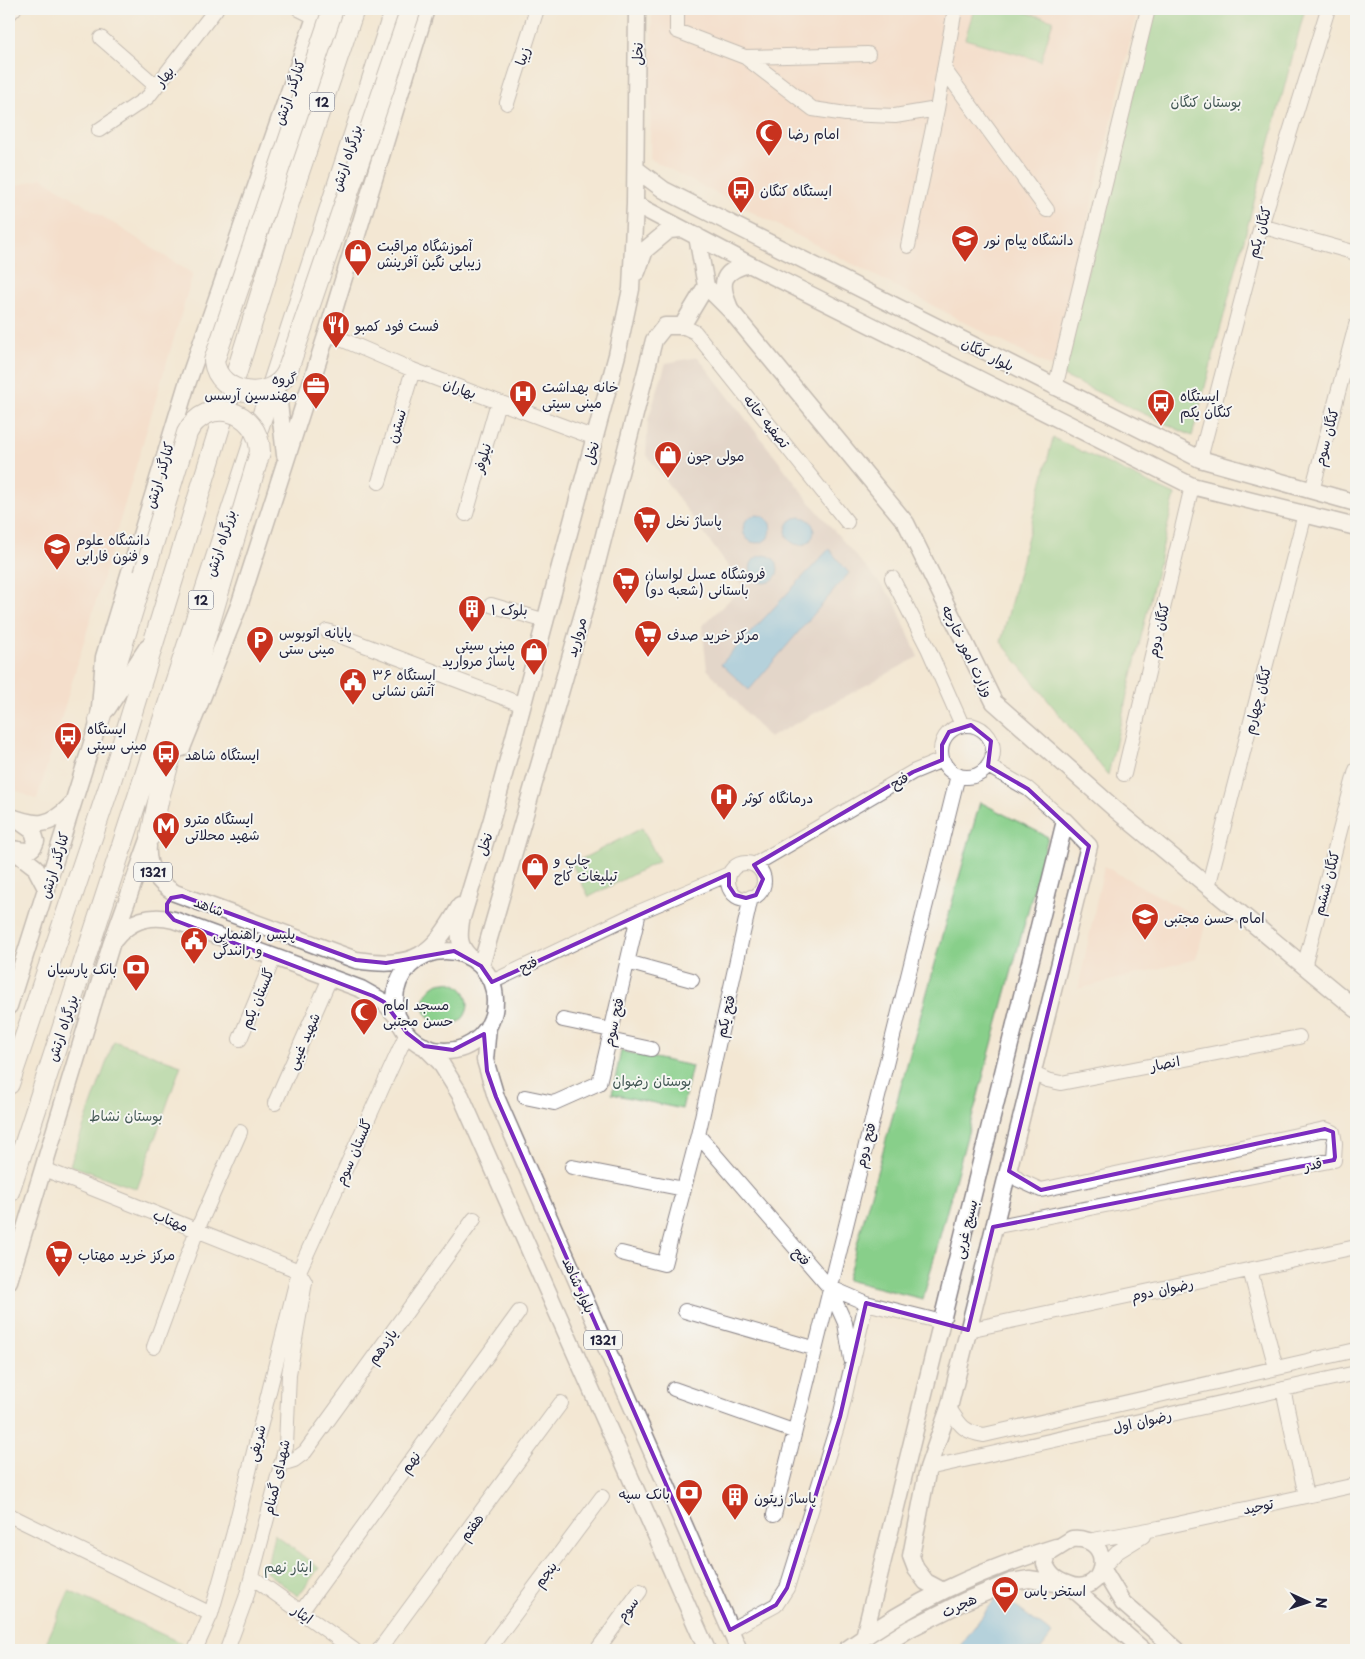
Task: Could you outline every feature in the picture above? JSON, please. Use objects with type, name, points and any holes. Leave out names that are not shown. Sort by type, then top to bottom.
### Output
[{"type":"highway","points":[[333,9],[214,360],[215,369],[223,379],[242,390],[257,392],[271,389],[280,384],[287,372],[411,9]]},
{"type":"highway","name":"12","points":[[9,1084],[109,787],[291,196],[354,9]]},
{"type":"highway","name":"بزرگراه ارتش","points":[[9,1192],[395,9]]},
{"type":"highway","points":[[99,721],[190,426],[204,414],[224,411],[241,416],[256,433],[260,452],[157,806],[151,835]]},
{"type":"main road","points":[[9,1280],[111,945],[197,706],[240,603],[327,333],[426,9]]},
{"type":"main road","name":"نخل","points":[[470,887],[492,819],[546,621],[617,355],[631,289],[636,169],[638,9]]},
{"type":"main road","name":"کنارگذر ارتش","points":[[9,1006],[99,721],[104,657],[186,387],[316,13]]},
{"type":"main road","name":"بلوار کنگان","points":[[636,169],[664,190],[1055,388],[1200,459],[1356,503]]},
{"type":"main road","points":[[664,190],[653,191],[650,199],[652,207],[664,219]]},
{"type":"main road","name":"بلوار کنگان","points":[[635,204],[749,264],[1192,486],[1356,527]]},
{"type":"main road","points":[[631,289],[645,250],[669,230],[682,229]]},
{"type":"main road","points":[[682,326],[706,286],[697,236]]},
{"type":"main road","points":[[731,311],[722,289],[724,279],[736,267],[749,264]]},
{"type":"main road","points":[[799,289],[814,266]]},
{"type":"main road","name":"وزارت امور خارجه","points":[[706,286],[731,311],[906,523],[994,702],[1116,810],[1356,1009]]},
{"type":"main road","name":"مروارید","points":[[475,961],[592,586],[654,340],[665,326],[682,326]]},
{"type":"main road","points":[[276,372],[285,460]]},
{"type":"main road","points":[[1192,486],[1200,459]]},
{"type":"main road","points":[[99,721],[157,633]]},
{"type":"main road","points":[[13,817],[42,824],[57,819],[74,803]]},
{"type":"main road","points":[[11,848],[27,852],[35,846],[36,841],[33,831],[13,817]]},
{"type":"main road","name":"بسیج غربی","points":[[941,1590],[926,1582],[916,1569],[911,1556],[928,1468],[949,1408],[1089,846],[1065,821]]},
{"type":"main road","name":"بسیج غربی","points":[[864,1637],[1065,821]]},
{"type":"main road","name":"شاهد","points":[[151,835],[148,856],[151,868],[165,886],[182,896],[356,960],[386,963],[424,955]]},
{"type":"main road","points":[[11,848],[35,867],[47,890]]},
{"type":"main road","points":[[470,887],[461,921],[459,938],[461,948],[475,961],[492,982],[495,997],[494,1012],[488,1026],[479,1038],[460,1048],[438,1050],[424,1046],[403,1026],[396,993],[406,969],[424,955],[445,932],[470,887]]},
{"type":"main road","points":[[174,920],[167,912],[167,904],[171,898],[182,896]]},
{"type":"main road","name":"شاهد","points":[[111,945],[122,931],[137,921],[154,917],[174,920],[361,989],[384,1002],[403,1026]]},
{"type":"main road","points":[[424,955],[439,951],[454,951],[475,961]]},
{"type":"main road","points":[[9,1065],[33,1014]]},
{"type":"main road","name":"بلوار شاهد","points":[[488,1026],[485,1060],[496,1097],[739,1650]]},
{"type":"main road","name":"1321","points":[[424,1046],[440,1062],[461,1096],[707,1650]]},
{"type":"main road","points":[[942,1322],[968,1330]]},
{"type":"main road","points":[[1102,1568],[1093,1582],[1086,1586],[1069,1586],[1055,1579],[1045,1564],[1048,1554],[1072,1539],[1088,1541],[1100,1552],[1102,1568],[1124,1603],[1176,1650]]},
{"type":"main road","name":"هجرت","points":[[846,1650],[941,1590],[994,1567],[1056,1548]]},
{"type":"main road","name":"هجرت","points":[[876,1650],[909,1629],[965,1601],[1011,1582],[1039,1579],[1069,1586],[1143,1650]]},
{"type":"street","points":[[9,14],[14,9]]},
{"type":"street","name":"بهار","points":[[99,130],[148,97],[216,9]]},
{"type":"street","points":[[299,9],[316,13]]},
{"type":"street","name":"زیبا","points":[[506,103],[537,9]]},
{"type":"street","points":[[677,9],[677,31],[745,57],[813,109],[846,114],[895,116],[937,109]]},
{"type":"street","points":[[908,246],[937,109],[955,9]]},
{"type":"street","points":[[1055,388],[1148,9]]},
{"type":"street","name":"کنگان یکم","points":[[1200,459],[1260,226],[1328,9]]},
{"type":"street","points":[[101,38],[156,86]]},
{"type":"street","points":[[745,57],[868,54]]},
{"type":"street","points":[[944,69],[1047,210]]},
{"type":"street","points":[[1260,226],[1356,253]]},
{"type":"street","name":"کنگان سوم","points":[[1312,491],[1356,325]]},
{"type":"street","name":"تصفیه خانه","points":[[682,326],[695,332],[847,522]]},
{"type":"street","name":"بهاران","points":[[327,333],[413,370],[595,438]]},
{"type":"street","name":"نسترن","points":[[379,482],[413,370]]},
{"type":"street","name":"نیلوفر","points":[[466,514],[498,402]]},
{"type":"street","name":"کنگان دوم","points":[[1124,774],[1192,486]]},
{"type":"street","name":"کنگان چهارم","points":[[1208,887],[1305,514]]},
{"type":"street","points":[[892,578],[928,648],[962,725]]},
{"type":"street","points":[[490,605],[546,621]]},
{"type":"street","points":[[327,631],[523,705]]},
{"type":"street","points":[[962,725],[971,725],[986,733],[993,749],[988,766],[976,776],[968,777],[958,774],[946,767],[942,760],[941,752],[944,738],[949,732],[962,725]]},
{"type":"street","name":"فتح","points":[[754,865],[913,772],[942,760]]},
{"type":"street","points":[[988,766],[1028,789],[1065,821]]},
{"type":"street","name":"کنگان ششم","points":[[1304,967],[1356,770]]},
{"type":"street","name":"فتح دوم","points":[[774,1515],[813,1348],[958,774]]},
{"type":"street","points":[[742,863],[754,865],[762,874],[763,886],[760,891],[751,898],[735,895],[729,886],[729,874],[737,865],[742,863]]},
{"type":"street","name":"فتح","points":[[492,982],[639,912],[729,874]]},
{"type":"street","name":"فتح یکم","points":[[621,1252],[664,1264],[698,1135],[751,898]]},
{"type":"street","name":"فتح سوم","points":[[525,1097],[554,1103],[599,1083],[639,912]]},
{"type":"street","name":"گلستان یکم","points":[[240,1039],[274,957]]},
{"type":"street","points":[[627,962],[692,980]]},
{"type":"street","name":"شهید غیبی","points":[[275,1103],[330,978]]},
{"type":"street","points":[[563,1020],[650,1049]]},
{"type":"street","name":"گلستان سوم","points":[[299,1271],[403,1026]]},
{"type":"street","name":"انصار","points":[[1032,1073],[1047,1080],[1061,1083],[1299,1037]]},
{"type":"street","name":"قدر","points":[[993,1227],[1334,1160],[1335,1143],[1333,1132],[1325,1129],[1042,1190],[1024,1183],[1009,1171]]},
{"type":"street","points":[[154,1347],[197,1230],[240,1132]]},
{"type":"street","name":"فتح","points":[[698,1135],[829,1287],[866,1303],[942,1322]]},
{"type":"street","points":[[572,1167],[684,1189]]},
{"type":"street","name":"مهتاب","points":[[44,1169],[299,1271]]},
{"type":"street","name":"یازدهم","points":[[281,1464],[294,1460],[305,1452],[474,1219]]},
{"type":"street","name":"رضوان دوم","points":[[968,1330],[1356,1247]]},
{"type":"street","points":[[1250,1270],[1276,1368]]},
{"type":"street","name":"شهدای گمنام","points":[[227,1650],[252,1577],[286,1446],[289,1374],[305,1289],[305,1282],[299,1271]]},
{"type":"street","name":"شریفی","points":[[195,1650],[211,1614],[234,1532],[299,1271]]},
{"type":"street","points":[[829,1287],[845,1324],[852,1367]]},
{"type":"street","points":[[730,1630],[776,1605],[787,1588],[820,1487],[852,1367],[866,1303]]},
{"type":"street","points":[[685,1311],[813,1348]]},
{"type":"street","name":"نهم","points":[[301,1612],[519,1312]]},
{"type":"street","name":"رضوان اول","points":[[949,1408],[958,1422],[969,1433],[984,1435],[1356,1350]]},
{"type":"street","name":"رضوان اول","points":[[928,1468],[1356,1373]]},
{"type":"street","points":[[674,1389],[793,1431]]},
{"type":"street","points":[[1283,1389],[1306,1496]]},
{"type":"street","name":"هفتم","points":[[378,1650],[562,1402]]},
{"type":"street","name":"توحید","points":[[1159,1528],[1356,1485]]},
{"type":"street","name":"پنجم","points":[[488,1650],[602,1497]]},
{"type":"street","points":[[9,1515],[211,1614]]},
{"type":"street","points":[[1088,1541],[1159,1528]]},
{"type":"street","points":[[1102,1568],[1129,1543],[1159,1528]]},
{"type":"street","name":"ایثار","points":[[252,1577],[354,1650]]},
{"type":"street","name":"سوم","points":[[597,1650],[640,1591]]},
{"type":"highlighted area","points":[[971,725],[991,741],[988,766],[1028,789],[1089,846],[1009,1171],[1041,1190],[1325,1129],[1333,1132],[1335,1157],[1334,1160],[993,1227],[968,1330],[866,1303],[840,1417],[787,1588],[776,1605],[730,1630],[496,1097],[487,1071],[484,1034],[453,1050],[424,1046],[407,1033],[384,1002],[373,996],[174,920],[167,912],[167,904],[171,898],[182,896],[356,960],[386,963],[454,951],[481,966],[492,982],[729,874],[729,886],[735,895],[746,898],[756,895],[763,879],[754,865],[913,772],[942,760],[942,745],[949,732]]},
{"type":"shaded area","name":"دانشگاه پیام نور","points":[[652,9],[1138,9],[1053,368],[650,159]]},
{"type":"shaded area","name":"دانشگاه علوم و فنون فارابی","points":[[42,178],[193,274],[37,800],[9,787],[9,188]]},
{"type":"shaded area","points":[[698,357],[813,506],[894,600],[918,657],[769,738],[707,669],[702,626],[743,587],[646,454],[648,420],[666,363]]},
{"type":"shaded area","name":"امام حسن مجتبی","points":[[1104,866],[1206,922],[1196,959],[1078,989]]},
{"type":"green space","points":[[974,9],[1013,9],[1053,20],[1041,61],[965,39]]},
{"type":"green space","name":"بوستان کنگان","points":[[1155,9],[1305,9],[1192,436],[1061,375]]},
{"type":"green space","points":[[1053,438],[1175,495],[1108,775],[1001,642]]},
{"type":"green space","points":[[980,802],[1048,837],[923,1299],[847,1280]]},
{"type":"green space","points":[[642,828],[659,861],[589,897],[572,864]]},
{"type":"green space","points":[[442,982],[450,982],[462,988],[468,1004],[462,1020],[450,1026],[442,1026],[430,1020],[424,1008],[424,1000],[430,988]]},
{"type":"green space","name":"بوستان نشاط","points":[[114,1041],[181,1065],[137,1189],[70,1165]]},
{"type":"green space","name":"بوستان رضوان","points":[[621,1051],[692,1066],[682,1109],[612,1094]]},
{"type":"green space","name":"ایثار نهم","points":[[274,1534],[319,1568],[298,1596],[266,1572]]},
{"type":"green space","points":[[69,1591],[183,1644],[180,1650],[43,1650]]},
{"type":"water","points":[[757,515],[767,519],[771,529],[767,539],[757,543],[747,539],[743,529],[747,519]]},
{"type":"water","points":[[800,517],[810,521],[814,531],[810,541],[800,545],[790,541],[786,531],[790,521]]},
{"type":"water","points":[[829,549],[849,573],[749,690],[721,664]]},
{"type":"water","points":[[764,555],[774,559],[778,569],[774,579],[764,583],[754,579],[750,569],[754,559]]},
{"type":"water","name":"استخر یاس","points":[[999,1594],[1052,1634],[1040,1650],[957,1650]]},
{"type":"place","name":"امام رضا","points":[[769,157]]},
{"type":"place","name":"ایستگاه کنگان","points":[[741,214]]},
{"type":"place","name":"دانشگاه پیام نور","points":[[965,263]]},
{"type":"place","name":"آموزشگاه مراقبت زیبایی نگین آفرینش","points":[[358,277]]},
{"type":"place","name":"فست فود کمبو","points":[[336,349]]},
{"type":"place","name":"گروه مهندسین آرسس","points":[[316,410]]},
{"type":"place","name":"خانه بهداشت مینی سیتی","points":[[523,418]]},
{"type":"place","name":"ایستگاه کنگان یکم","points":[[1161,427]]},
{"type":"place","name":"مولی جون","points":[[668,479]]},
{"type":"place","name":"پاساژ نخل","points":[[647,544]]},
{"type":"place","name":"دانشگاه علوم و فنون فارابی","points":[[57,571]]},
{"type":"place","name":"فروشگاه عسل لواسان باستانی (شعبه دو)","points":[[626,605]]},
{"type":"place","name":"۱ بلوک","points":[[472,633]]},
{"type":"place","name":"مرکز خرید صدف","points":[[648,658]]},
{"type":"place","name":"پایانه اتوبوس مینی ستی","points":[[260,664]]},
{"type":"place","name":"مینی سیتی پاساژ مروارید","points":[[534,676]]},
{"type":"place","name":"ایستگاه ۳۶ آتش نشانی","points":[[353,706]]},
{"type":"place","name":"ایستگاه مینی سیتی","points":[[68,760]]},
{"type":"place","name":"ایستگاه شاهد","points":[[166,778]]},
{"type":"place","name":"درمانگاه کوثر","points":[[724,821]]},
{"type":"place","name":"ایستگاه مترو شهید محلاتی","points":[[166,850]]},
{"type":"place","name":"چاپ و تبلیغات کاج","points":[[535,891]]},
{"type":"place","name":"امام حسن مجتبی","points":[[1145,941]]},
{"type":"place","name":"پلیس راهنمایی و رانندگی","points":[[194,965]]},
{"type":"place","name":"بانک پارسیان","points":[[136,992]]},
{"type":"place","name":"مسجد امام حسن مجتبی","points":[[364,1036]]},
{"type":"place","name":"مرکز خرید مهتاب","points":[[59,1278]]},
{"type":"place","name":"بانک سپه","points":[[689,1517]]},
{"type":"place","name":"پاساژ زیتون","points":[[735,1521]]},
{"type":"place","name":"استخر یاس","points":[[1005,1614]]}]
